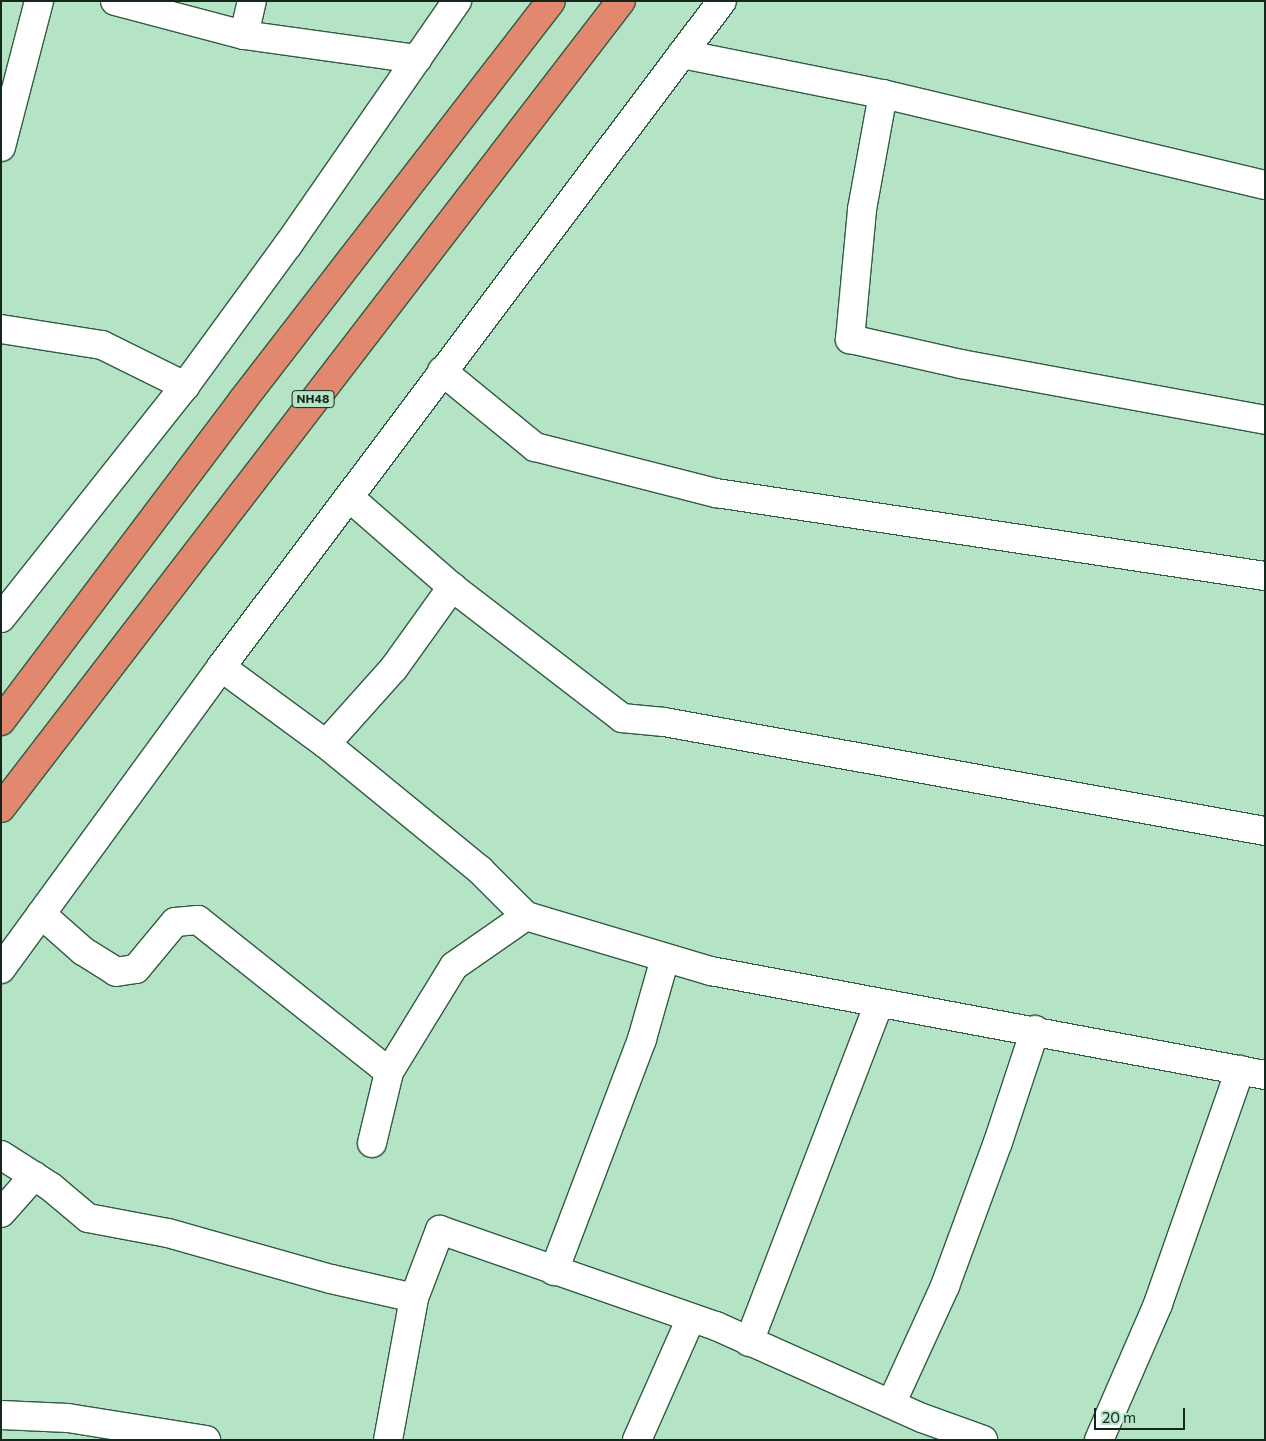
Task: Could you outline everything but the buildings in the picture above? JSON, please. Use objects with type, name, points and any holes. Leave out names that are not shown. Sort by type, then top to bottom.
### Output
[{"type":"highway","points":[[1,721],[248,393],[551,1]]},
{"type":"highway","name":"NH48","points":[[5,803],[621,1]]},
{"type":"street","points":[[1,147],[40,1]]},
{"type":"street","points":[[115,1],[244,35],[417,59]]},
{"type":"street","points":[[244,35],[252,1]]},
{"type":"street","points":[[1,618],[185,386],[288,245],[457,1]]},
{"type":"street","points":[[1,969],[220,667],[350,498],[442,371],[722,1]]},
{"type":"street","points":[[682,54],[883,94],[1265,185]]},
{"type":"street","points":[[883,94],[862,210],[850,339],[970,366],[1265,420]]},
{"type":"street","points":[[1,329],[102,345],[185,386]]},
{"type":"street","points":[[442,371],[535,447],[716,493],[1265,576]]},
{"type":"street","points":[[350,498],[452,588],[622,718],[664,722],[1265,831]]},
{"type":"street","points":[[326,744],[394,668],[452,588]]},
{"type":"street","points":[[220,667],[326,744],[480,870],[526,916],[711,971],[1252,1072],[1158,1304],[1099,1440]]},
{"type":"street","points":[[41,914],[83,951],[116,972],[136,969],[175,922],[198,920],[389,1072]]},
{"type":"street","points":[[372,1143],[389,1072],[454,966],[526,916]]},
{"type":"street","points":[[554,1271],[642,1039],[665,958]]},
{"type":"street","points":[[749,1342],[879,1003]]},
{"type":"street","points":[[892,1402],[945,1286],[998,1142],[1035,1030]]},
{"type":"street","points":[[1,1155],[34,1176],[88,1218],[168,1233],[332,1279],[414,1298]]},
{"type":"street","points":[[1,1213],[34,1176]]},
{"type":"street","points":[[388,1440],[414,1298],[440,1230],[691,1318],[892,1402],[922,1418],[983,1440]]},
{"type":"street","points":[[637,1440],[691,1318]]},
{"type":"street","points":[[1,1415],[68,1418],[206,1440]]}]
